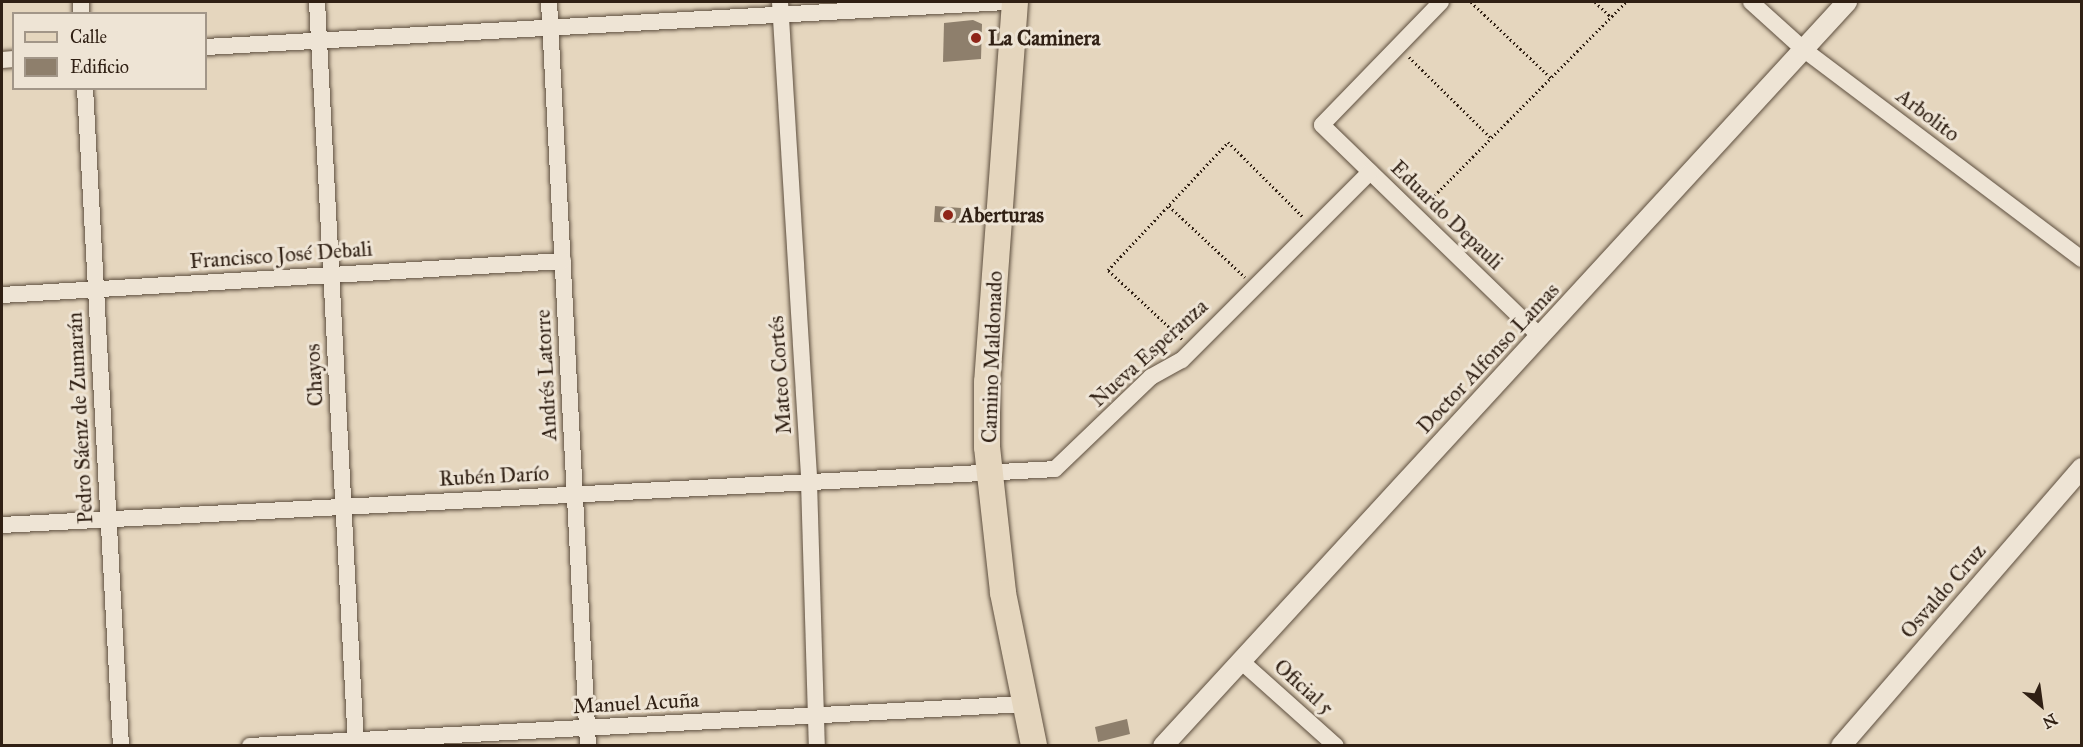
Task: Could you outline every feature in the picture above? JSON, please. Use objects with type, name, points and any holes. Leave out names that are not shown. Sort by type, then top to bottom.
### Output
[{"type":"main road","name":"Camino Maldonado","points":[[1015,2],[987,382],[989,471],[1004,593],[1034,746]]},
{"type":"street","name":"Chayos","points":[[317,2],[356,743]]},
{"type":"street","name":"Andrés Latorre","points":[[549,2],[588,746]]},
{"type":"street","points":[[207,47],[551,27],[780,9],[1008,2]]},
{"type":"street","points":[[1398,46],[1441,2]]},
{"type":"street","name":"Arbolito","points":[[1752,2],[1803,49],[2082,260]]},
{"type":"street","name":"Doctor Alfonso Lamas","points":[[1163,746],[1847,2]]},
{"type":"street","name":"Mateo Cortés","points":[[780,9],[809,482],[817,746]]},
{"type":"street","name":"Eduardo Depauli","points":[[1398,46],[1322,125],[1541,337]]},
{"type":"street","name":"Pedro Sáenz de Zumarán","points":[[85,90],[121,746]]},
{"type":"street","name":"Nueva Esperanza","points":[[989,471],[1048,470],[1061,466],[1151,377],[1192,349],[1370,172]]},
{"type":"street","name":"Francisco José Debali","points":[[2,295],[563,261]]},
{"type":"street","name":"Osvaldo Cruz","points":[[1841,746],[2082,468]]},
{"type":"street","name":"Rubén Darío","points":[[2,525],[989,471]]},
{"type":"street","name":"Oficial 5","points":[[1242,662],[1336,746]]},
{"type":"street","name":"Manuel Acuña","points":[[250,746],[356,743],[1025,704]]},
{"type":"path","points":[[1471,2],[1551,78]]},
{"type":"path","points":[[1595,2],[1611,17]]},
{"type":"path","points":[[1415,215],[1626,2]]},
{"type":"path","points":[[1398,46],[1491,138]]},
{"type":"path","points":[[1192,349],[1108,270],[1228,142],[1314,228]]},
{"type":"path","points":[[1169,206],[1255,287]]},
{"type":"building","points":[[973,20],[982,24],[981,59],[943,62],[944,23]]},
{"type":"building","name":"Aberturas","points":[[935,206],[961,208],[960,223],[934,222]]},
{"type":"building","points":[[1127,719],[1130,734],[1098,742],[1095,727]]},
{"type":"place","name":"La Caminera","points":[[976,38]]},
{"type":"place","name":"Aberturas","points":[[948,215]]}]
